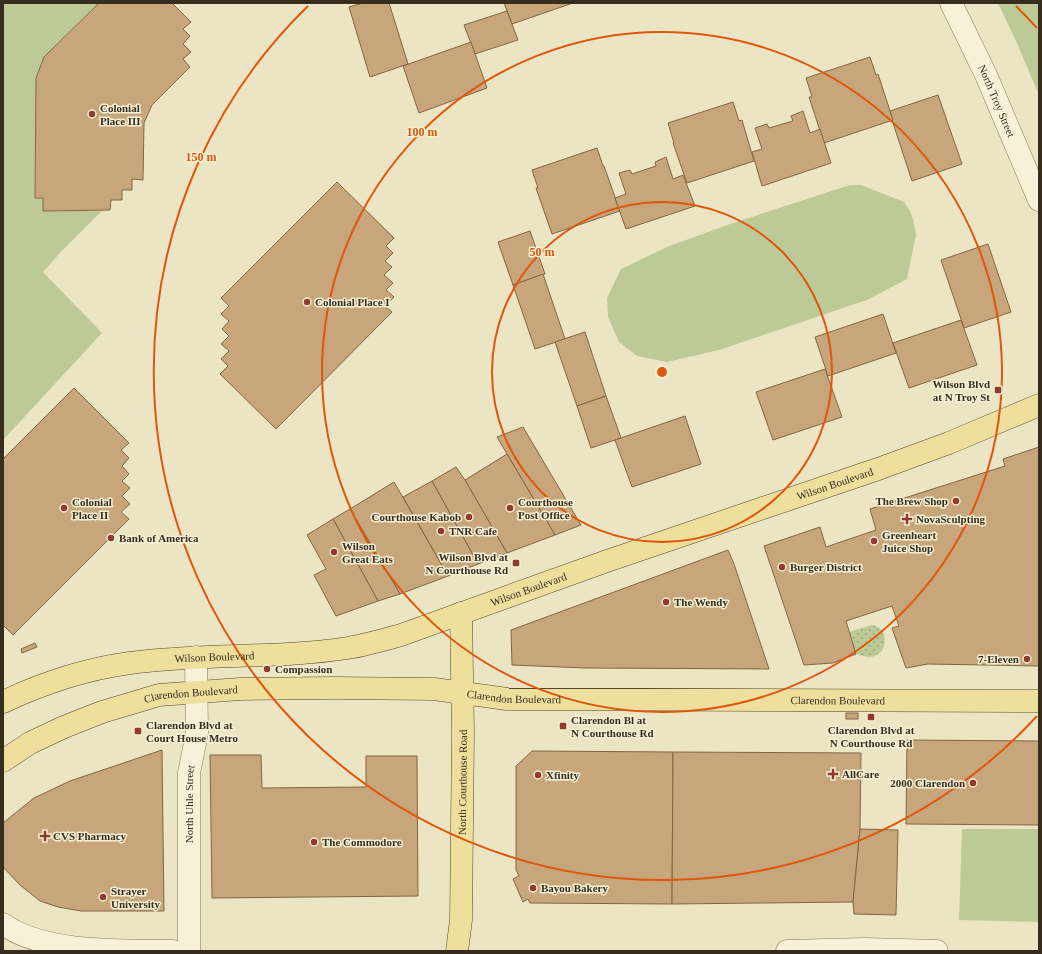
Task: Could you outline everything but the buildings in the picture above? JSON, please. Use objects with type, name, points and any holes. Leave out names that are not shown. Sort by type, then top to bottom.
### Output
[{"type":"main road","name":"Wilson Boulevard","points":[[3,702],[23,692],[57,680],[94,669],[129,663],[196,657],[314,652],[348,648],[401,635],[627,554],[878,469],[949,443],[1039,405]]},
{"type":"main road","name":"North Courthouse Road","points":[[457,951],[462,920],[463,694],[461,613]]},
{"type":"main road","name":"Clarendon Boulevard","points":[[3,761],[30,743],[64,727],[102,712],[159,695],[240,689],[434,689],[463,694],[515,699],[1039,700]]},
{"type":"street","name":"North Troy Street","points":[[951,3],[986,75],[1039,200]]},
{"type":"street","name":"North Uhle Street","points":[[189,951],[189,773],[197,733],[196,657]]},
{"type":"street","points":[[3,924],[12,931],[30,939],[53,945],[105,950],[173,951]]},
{"type":"street","points":[[787,951],[865,949],[937,951]]},
{"type":"green space","points":[[3,3],[99,3],[44,57],[36,78],[35,198],[43,198],[43,211],[102,211],[43,272],[102,333],[3,440]]},
{"type":"green space","points":[[998,3],[1039,3],[1039,95],[1016,41]]},
{"type":"green space","points":[[850,185],[861,185],[904,202],[910,211],[916,235],[907,279],[867,300],[719,350],[667,362],[637,356],[619,342],[608,317],[607,298],[621,269],[667,247],[730,224]]},
{"type":"green space","points":[[872,625],[878,627],[882,631],[885,642],[883,648],[875,656],[867,657],[856,654],[849,632]]},
{"type":"green space","points":[[962,829],[1039,829],[1039,922],[959,920]]},
{"type":"place","name":"Colonial Place III","points":[[92,114]]},
{"type":"place","name":"Colonial Place I","points":[[307,302]]},
{"type":"place","name":"Wilson Blvd at N Troy St","points":[[998,390]]},
{"type":"place","name":"The Brew Shop","points":[[956,501]]},
{"type":"place","name":"Colonial Place II","points":[[64,508]]},
{"type":"place","name":"Courthouse Post Office","points":[[510,508]]},
{"type":"place","name":"Courthouse Kabob","points":[[469,517]]},
{"type":"place","name":"NovaSculpting","points":[[907,519]]},
{"type":"place","name":"TNR Cafe","points":[[441,531]]},
{"type":"place","name":"Bank of America","points":[[111,538]]},
{"type":"place","name":"Greenheart Juice Shop","points":[[874,541]]},
{"type":"place","name":"Wilson Great Eats","points":[[334,552]]},
{"type":"place","name":"Wilson Blvd at N Courthouse Rd","points":[[516,563]]},
{"type":"place","name":"Burger District","points":[[782,567]]},
{"type":"place","name":"The Wendy","points":[[666,602]]},
{"type":"place","name":"7-Eleven","points":[[1027,659]]},
{"type":"place","name":"Compassion","points":[[267,669]]},
{"type":"place","name":"Clarendon Blvd at N Courthouse Rd","points":[[871,717]]},
{"type":"place","name":"Clarendon Bl at N Courthouse Rd","points":[[563,726]]},
{"type":"place","name":"Clarendon Blvd at Court House Metro","points":[[138,731]]},
{"type":"place","name":"AllCare","points":[[833,774]]},
{"type":"place","name":"Xfinity","points":[[538,775]]},
{"type":"place","name":"2000 Clarendon","points":[[973,783]]},
{"type":"place","name":"CVS Pharmacy","points":[[45,836]]},
{"type":"place","name":"The Commodore","points":[[314,842]]},
{"type":"place","name":"Bayou Bakery","points":[[533,888]]},
{"type":"place","name":"Strayer University","points":[[103,897]]}]
